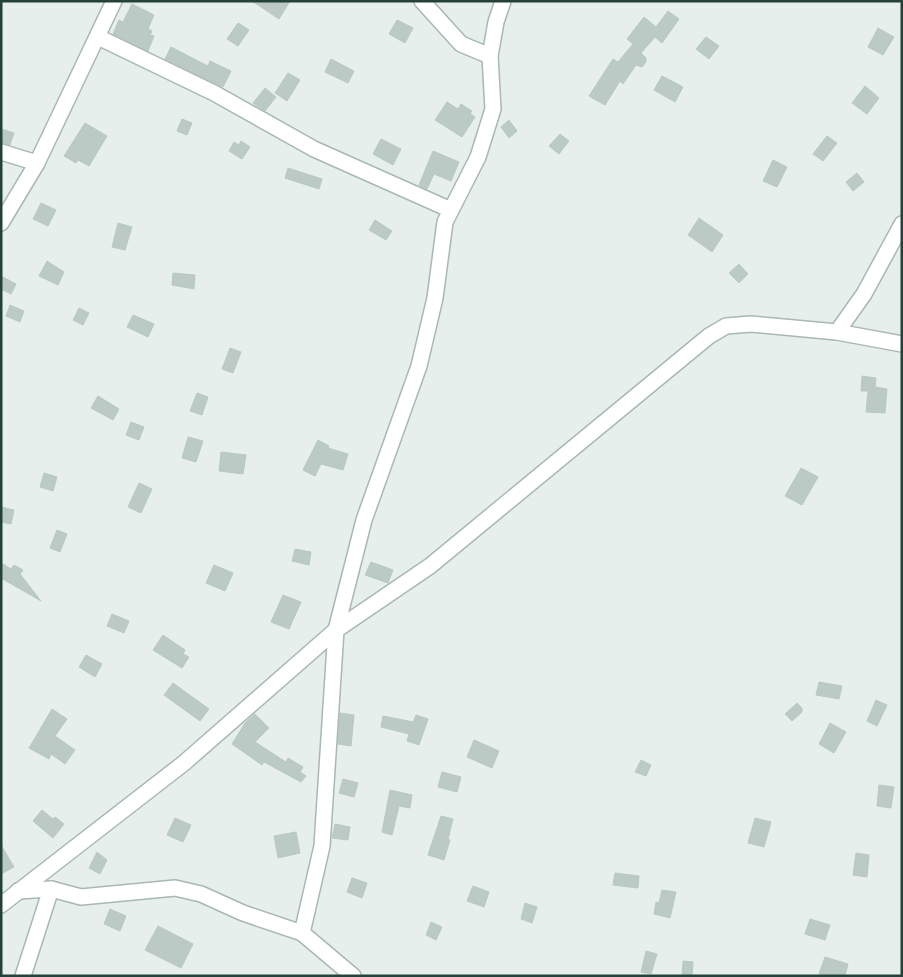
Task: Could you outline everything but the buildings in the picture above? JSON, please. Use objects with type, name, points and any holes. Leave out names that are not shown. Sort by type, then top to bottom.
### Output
[{"type":"street","points":[[1,223],[37,162],[114,1]]},
{"type":"street","points":[[422,1],[461,44],[490,56]]},
{"type":"street","points":[[302,933],[322,846],[336,630],[364,520],[419,366],[435,298],[445,222],[478,157],[493,109],[490,56],[496,22],[503,1]]},
{"type":"street","points":[[98,37],[214,93],[314,149],[451,210]]},
{"type":"street","points":[[1,152],[37,162]]},
{"type":"street","points":[[837,332],[864,294],[902,224]]},
{"type":"street","points":[[1,905],[184,763],[336,630],[430,566],[709,336],[726,326],[752,324],[837,332],[902,344]]},
{"type":"street","points":[[18,890],[51,889],[81,897],[175,888],[201,894],[243,913],[302,933],[352,976]]},
{"type":"street","points":[[24,976],[51,889]]}]
